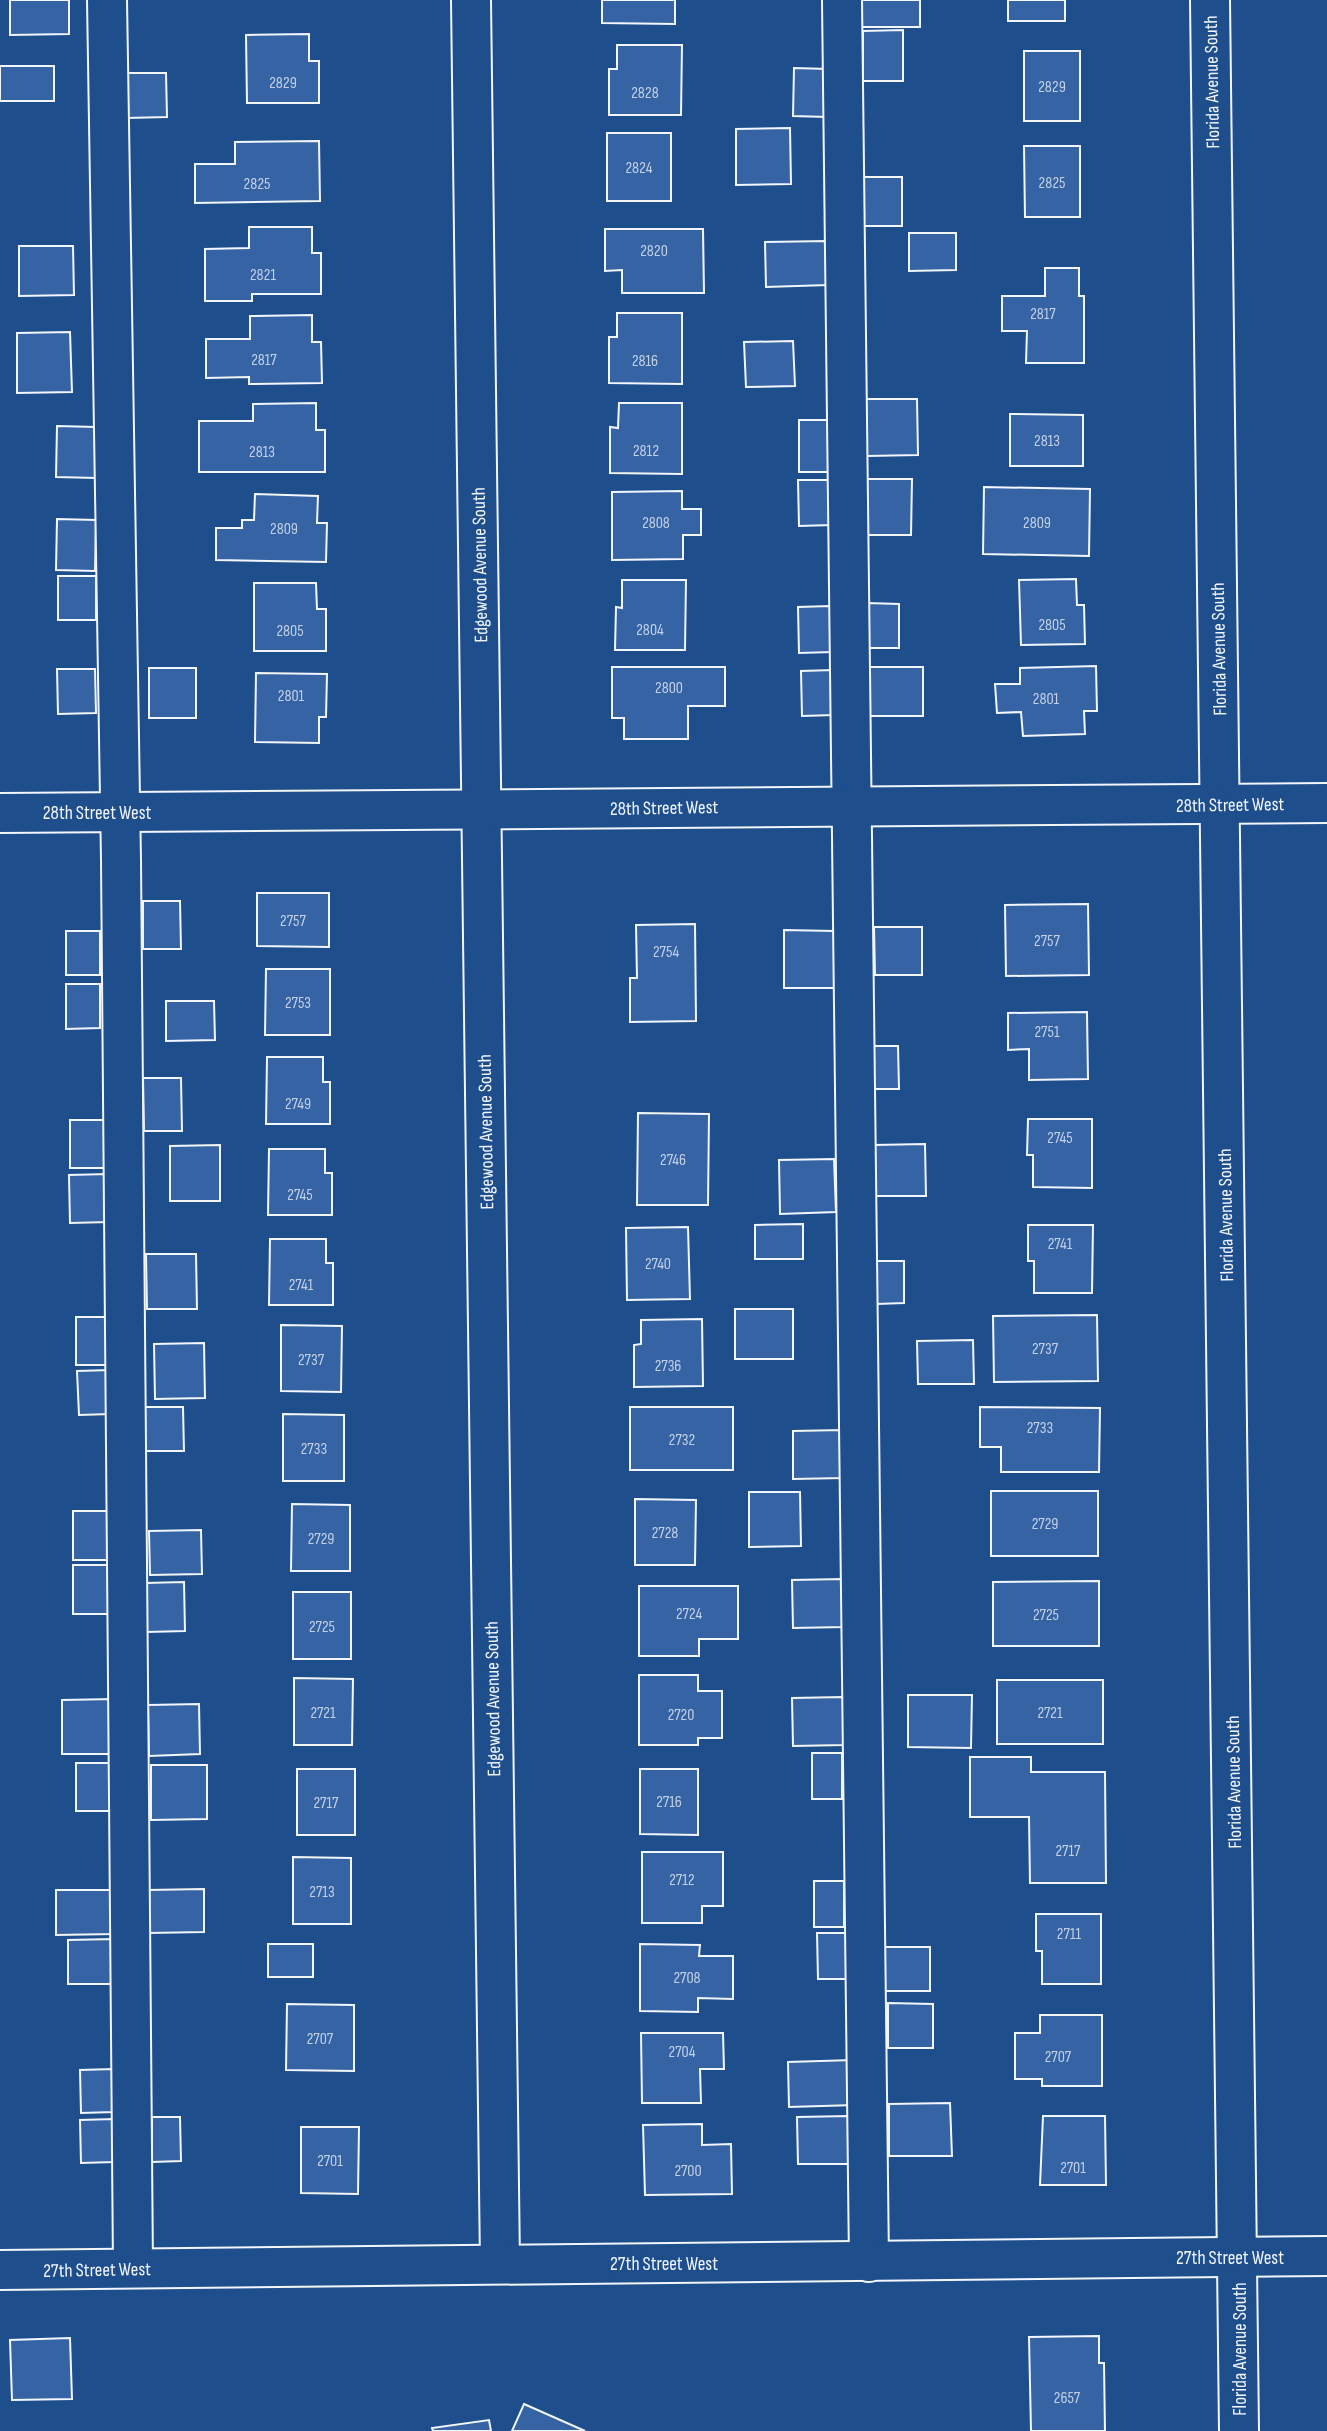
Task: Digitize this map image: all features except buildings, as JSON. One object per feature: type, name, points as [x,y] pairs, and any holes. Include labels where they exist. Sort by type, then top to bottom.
[{"type":"street","points":[[107,0],[119,812],[133,2268]]},
{"type":"street","name":"Edgewood Avenue South","points":[[471,0],[500,2264]]},
{"type":"street","points":[[842,0],[869,2262]]},
{"type":"street","name":"Florida Avenue South","points":[[1210,0],[1239,2431]]},
{"type":"street","name":"28th Street West","points":[[0,813],[852,804],[1327,803]]},
{"type":"street","name":"27th Street West","points":[[0,2270],[1327,2256]]}]
